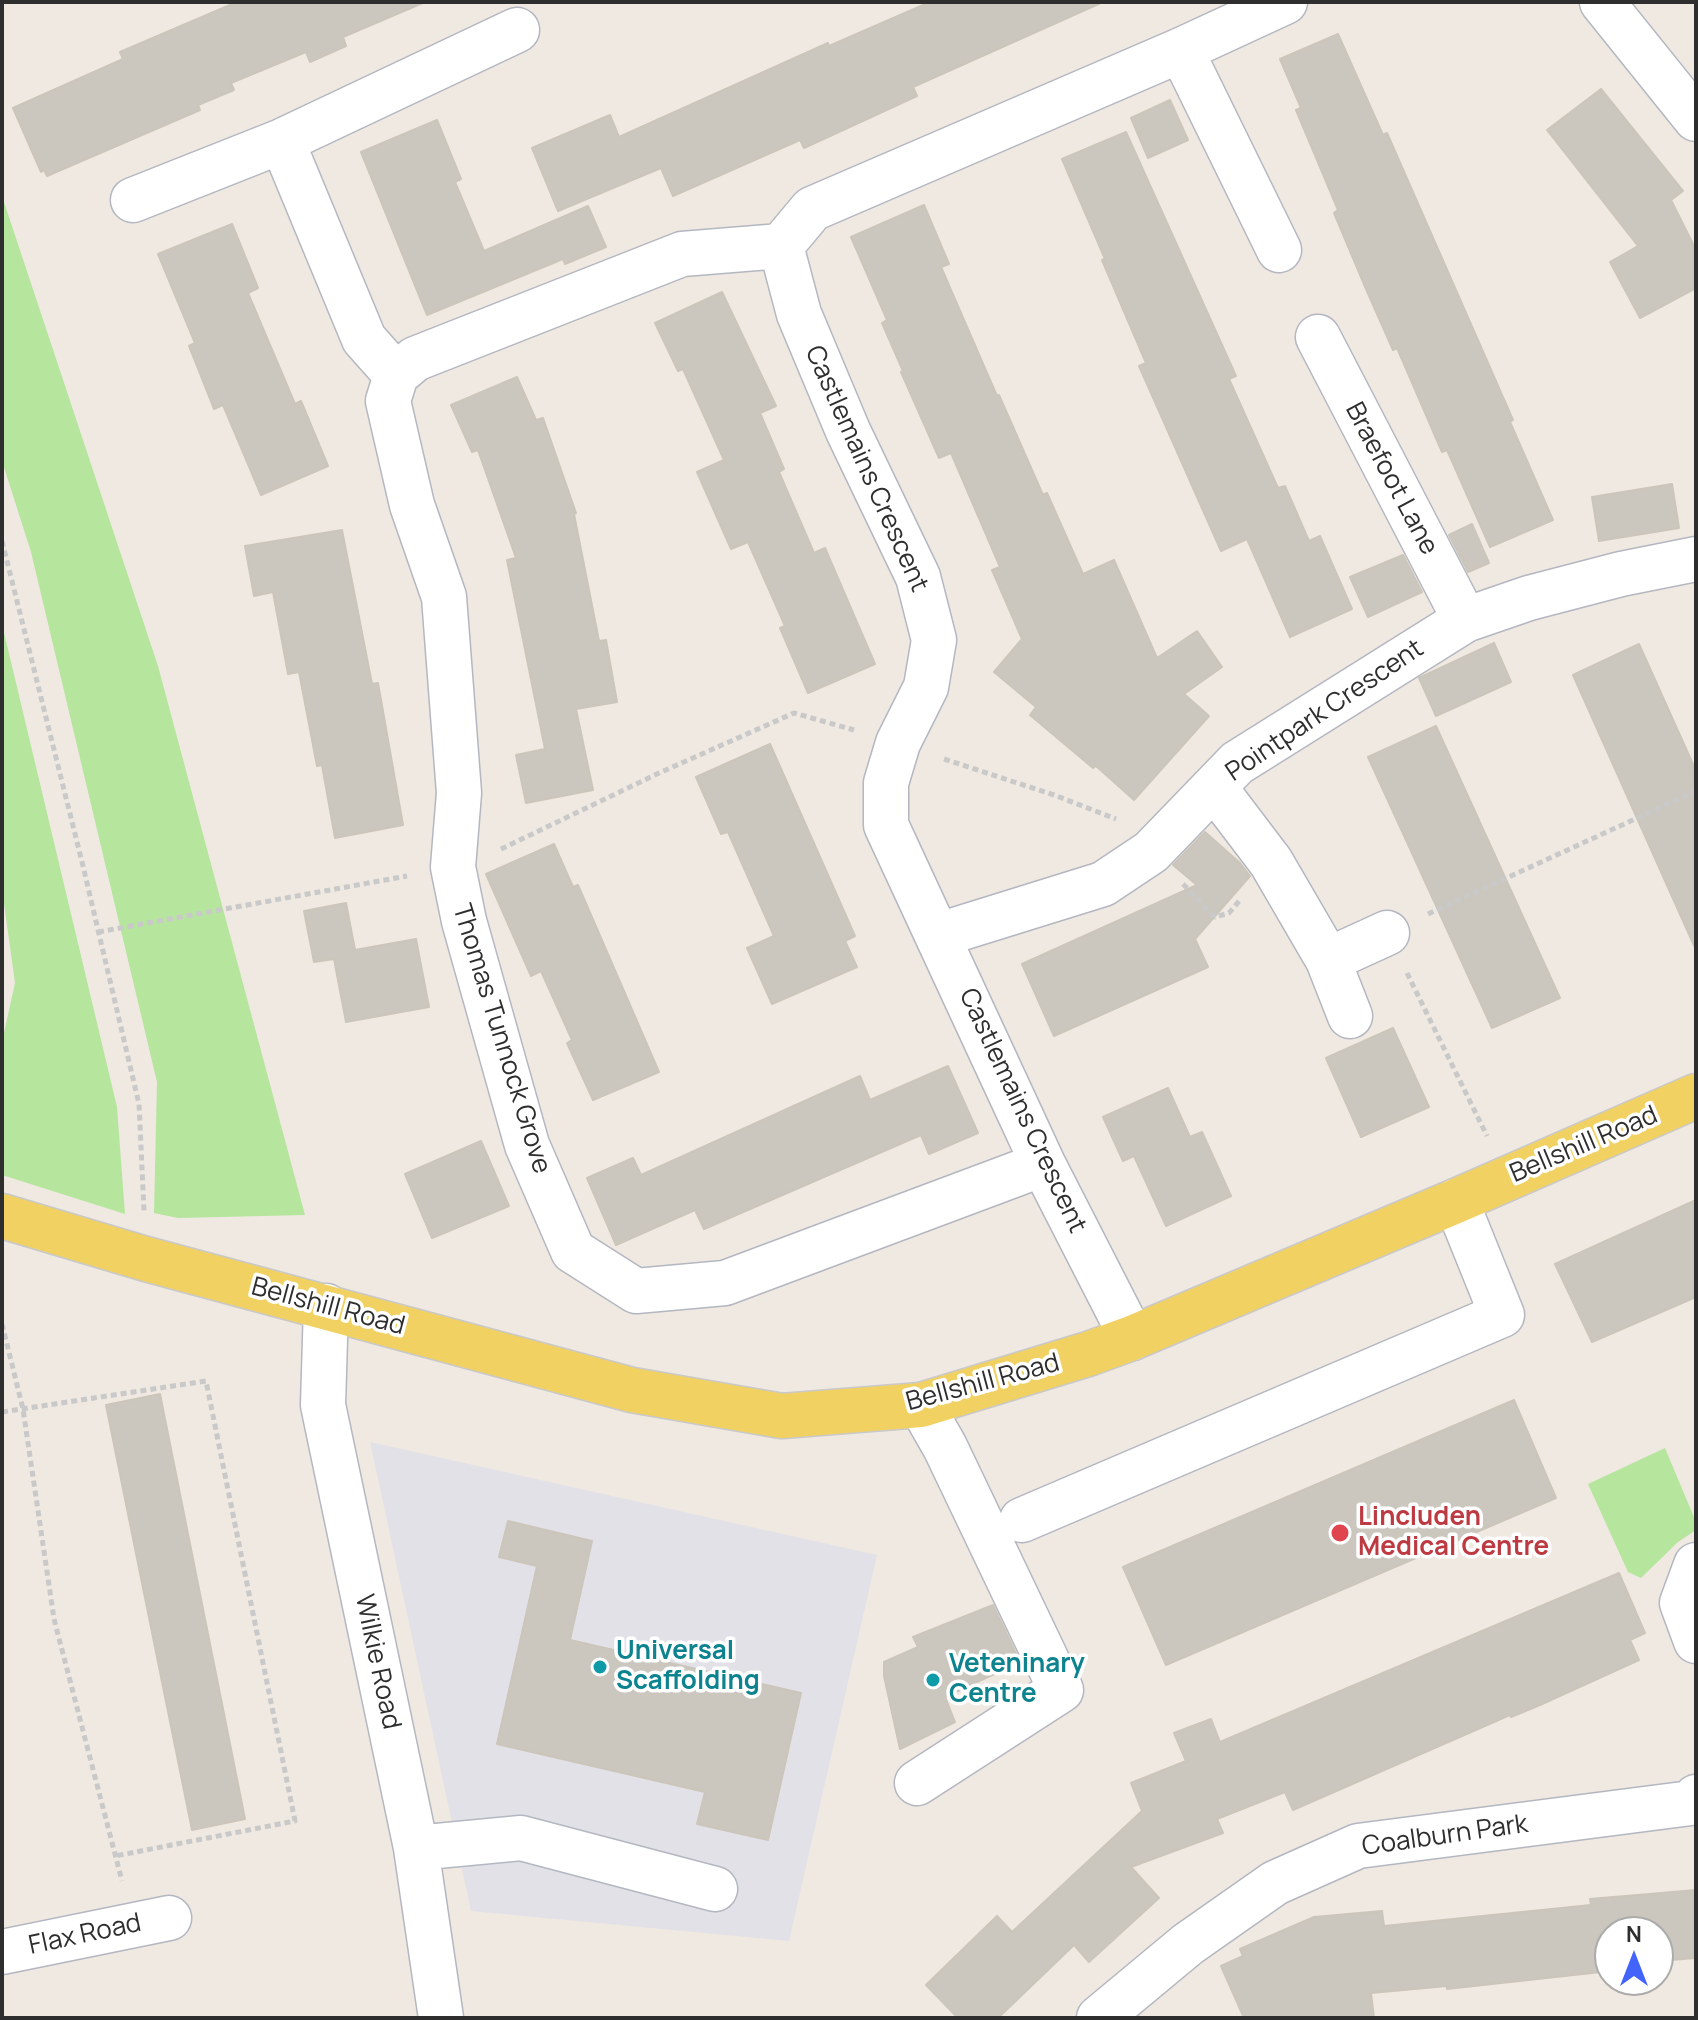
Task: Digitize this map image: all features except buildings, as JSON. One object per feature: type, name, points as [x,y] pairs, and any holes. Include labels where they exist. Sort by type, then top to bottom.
[{"type":"main road","name":"Bellshill Road","points":[[2,1216],[146,1259],[632,1390],[782,1416],[921,1405],[1132,1338],[1696,1096]]},
{"type":"street","points":[[282,141],[364,339],[396,375],[415,359],[682,254],[781,246],[812,209],[1285,2]]},
{"type":"street","points":[[1602,2],[1696,119]]},
{"type":"street","points":[[133,200],[282,141],[517,30]]},
{"type":"street","points":[[1181,50],[1279,250]]},
{"type":"street","name":"Castlemains Crescent","points":[[781,246],[799,314],[848,431],[918,577],[934,640],[926,687],[898,743],[886,783],[886,825],[1043,1164],[1132,1338]]},
{"type":"street","name":"Braefoot Lane","points":[[1318,337],[1465,620]]},
{"type":"street","name":"Thomas Tunnock Grove","points":[[396,375],[388,401],[412,505],[444,597],[459,793],[453,867],[464,921],[527,1145],[573,1251],[636,1291],[725,1283],[1043,1164]]},
{"type":"street","name":"Pointpark Crescent","points":[[939,935],[1103,884],[1151,852],[1237,763],[1465,620],[1529,598],[1621,574],[1696,559]]},
{"type":"street","points":[[1214,787],[1271,862],[1328,960],[1350,1016]]},
{"type":"street","points":[[1328,960],[1387,933]]},
{"type":"street","points":[[1022,1520],[1502,1315],[1456,1201]]},
{"type":"street","name":"Wilkie Road","points":[[326,1306],[323,1405],[416,1848],[441,2018]]},
{"type":"street","points":[[917,1783],[1061,1690],[945,1447],[921,1405]]},
{"type":"street","points":[[1696,1565],[1682,1603],[1696,1641]]},
{"type":"street","name":"Coalburn Park","points":[[1099,2018],[1188,1944],[1275,1883],[1358,1846],[1691,1803],[1696,1797]]},
{"type":"street","points":[[416,1848],[521,1838],[715,1889]]},
{"type":"street","name":"Flax Road","points":[[2,1952],[152,1921]]},
{"type":"path","points":[[2,541],[139,1104],[146,1259]]},
{"type":"path","points":[[98,932],[453,867],[522,841],[659,773],[794,713],[898,743]]},
{"type":"path","points":[[1507,1177],[1387,933],[1696,791]]},
{"type":"path","points":[[2,1324],[23,1409],[54,1619],[115,1856],[152,1921]]},
{"type":"path","points":[[2,1412],[206,1381],[295,1821],[115,1856]]},
{"type":"shaded area","points":[[370,1442],[877,1555],[789,1941],[471,1911]]},
{"type":"green space","points":[[2,196],[158,666],[305,1215],[178,1218],[154,1213],[157,1082],[31,552],[2,461]]},
{"type":"green space","points":[[2,624],[117,1107],[125,1214],[2,1175],[2,1042],[15,983],[2,889]]},
{"type":"green space","points":[[1665,1448],[1696,1522],[1696,1530],[1678,1542],[1641,1578],[1628,1572],[1588,1484]]},
{"type":"place","name":"Lincluden Medical Centre","points":[[1340,1533]]},
{"type":"place","name":"Universal Scaffolding","points":[[600,1667]]},
{"type":"place","name":"Veteninary Centre","points":[[933,1680]]}]
